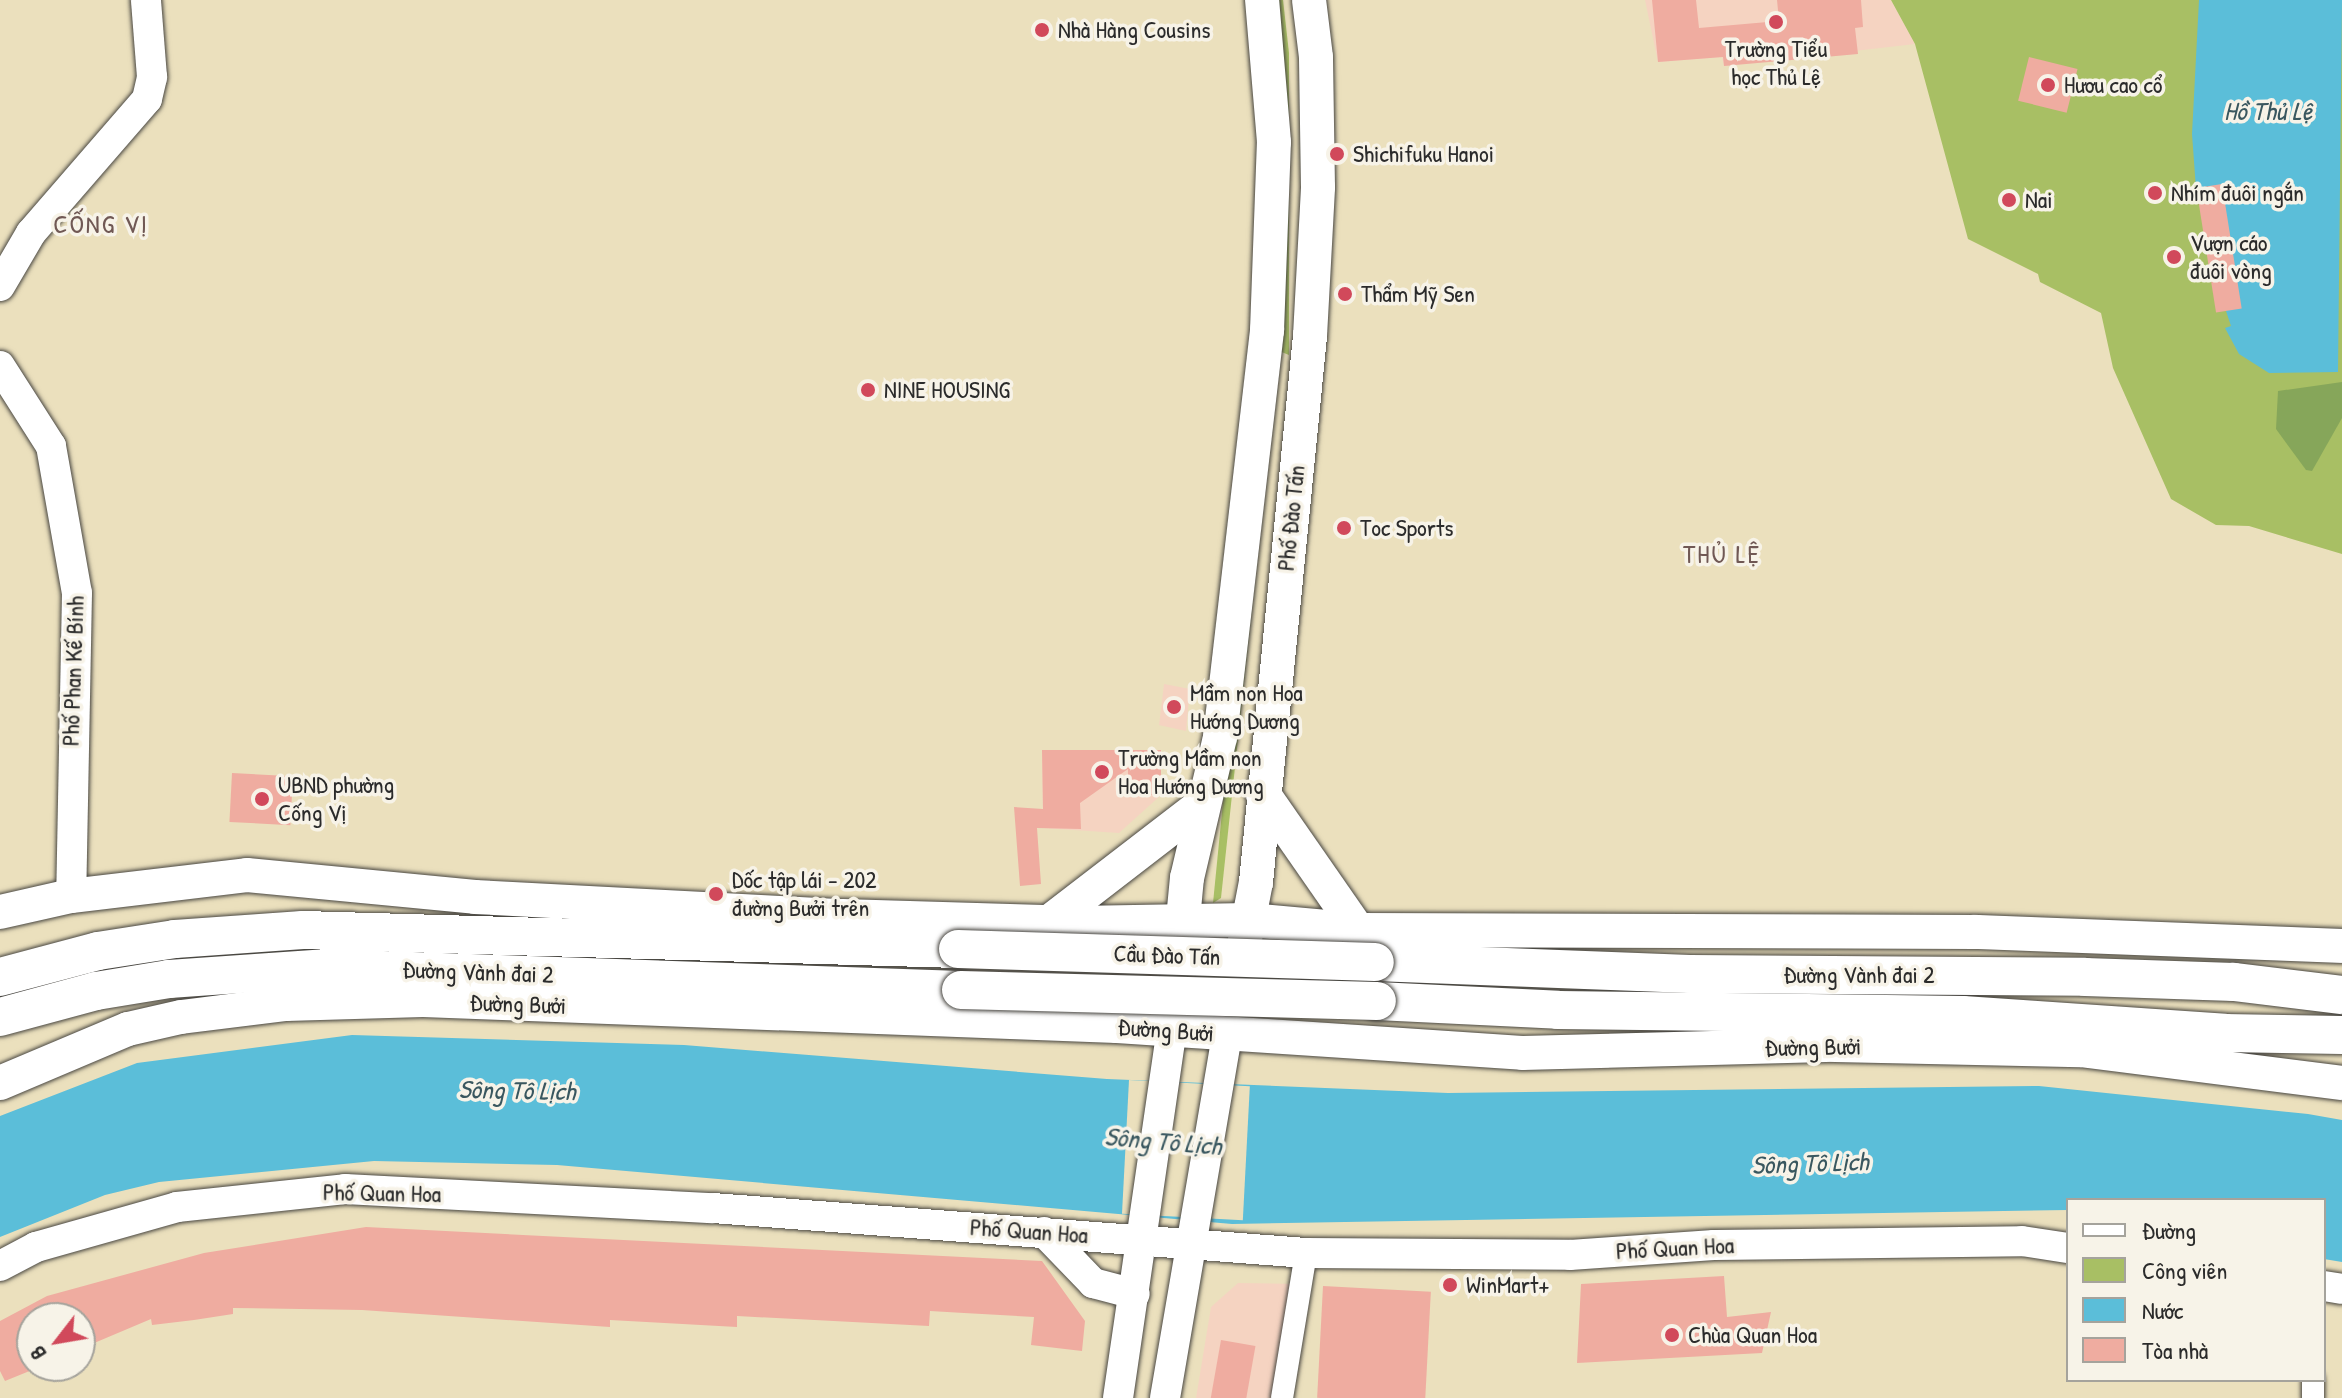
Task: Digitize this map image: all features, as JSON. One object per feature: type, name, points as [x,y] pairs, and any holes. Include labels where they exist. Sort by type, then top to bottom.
[{"type":"highway","name":"Đường Vành đai 2","points":[[0,977],[98,951],[274,930],[958,949]]},
{"type":"highway","name":"Cầu Đào Tấn","points":[[958,949],[1366,946]]},
{"type":"highway","name":"Đường Vành đai 2","points":[[1366,946],[1690,974],[2234,982],[2342,995]]},
{"type":"highway","name":"Đường Vành đai 2","points":[[0,1017],[126,986],[310,968],[961,990]]},
{"type":"highway","points":[[2234,982],[2342,972]]},
{"type":"highway","name":"Cầu Đào Tấn","points":[[961,990],[1377,1001]]},
{"type":"highway","name":"Đường Vành đai 2","points":[[1377,1001],[1558,1010],[1963,1015],[2224,1033],[2342,1035]]},
{"type":"highway","points":[[2224,1033],[2342,1058]]},
{"type":"main road","points":[[0,286],[31,233],[147,99],[152,63],[146,0]]},
{"type":"main road","name":"Phố Đào Tấn","points":[[1172,1030],[1183,919],[1201,805],[1220,737],[1264,356],[1274,156],[1262,0]]},
{"type":"main road","name":"Phố Đào Tấn","points":[[1227,1034],[1249,920],[1306,365],[1318,187],[1316,57],[1309,0]]},
{"type":"main road","points":[[1264,356],[1306,365]]},
{"type":"main road","name":"Phố Phan Kế Bính","points":[[0,366],[51,446],[77,593],[71,896]]},
{"type":"main road","points":[[1262,792],[1366,946]]},
{"type":"main road","points":[[1065,921],[1201,805]]},
{"type":"main road","points":[[0,912],[71,896],[188,880],[287,876],[475,897],[842,916],[1065,921],[1249,920],[1366,946],[1976,932],[2342,946]]},
{"type":"main road","points":[[1065,921],[1102,950],[1104,981],[1077,1025]]},
{"type":"main road","name":"Đường Bưởi","points":[[0,1083],[128,1029],[286,1004],[423,1000],[1077,1025],[1522,1053],[1835,1045],[2051,1048],[2342,1083]]},
{"type":"main road","points":[[1118,1398],[1172,1030]]},
{"type":"main road","points":[[1165,1398],[1190,1233],[1227,1034]]},
{"type":"main road","name":"Phố Quan Hoa","points":[[0,1266],[36,1247],[177,1207],[345,1189],[1044,1232],[1144,1228],[1306,1253],[1570,1255],[1714,1245],[2022,1241],[2066,1248]]},
{"type":"main road","points":[[1044,1232],[1093,1283],[1135,1294]]},
{"type":"street","points":[[1282,1398],[1306,1253]]},
{"type":"shaded area","name":"Trường Tiểu học Thủ Lệ","points":[[1645,0],[1891,0],[1915,44],[1724,66],[1722,57],[1658,62]]},
{"type":"shaded area","name":"Mầm non Hoa Hướng Dương","points":[[1164,684],[1190,689],[1186,731],[1159,725]]},
{"type":"shaded area","name":"Trường Mầm non Hoa Hướng Dương","points":[[1042,750],[1161,750],[1161,795],[1119,833],[1043,828]]},
{"type":"shaded area","points":[[1238,1283],[1296,1284],[1277,1398],[1196,1398],[1211,1307]]},
{"type":"green space","points":[[1272,0],[1283,0],[1289,53],[1289,355],[1274,349]]},
{"type":"green space","points":[[1891,0],[2342,0],[2342,554],[2249,526],[2216,525],[2171,499],[2113,368],[2101,313],[2040,282],[2038,274],[1968,239],[1915,44]]},
{"type":"green space","points":[[2342,382],[2342,418],[2312,471],[2306,470],[2276,429],[2278,391]]},
{"type":"green space","points":[[1261,418],[1272,421],[1221,898],[1213,903]]},
{"type":"water","name":"Hồ Thủ Lệ","points":[[2199,0],[2342,0],[2338,372],[2269,373],[2239,354],[2225,328],[2231,326],[2226,311],[2221,185],[2196,189],[2192,134]]},
{"type":"water","name":"Sông Tô Lịch","points":[[352,1035],[684,1045],[1107,1079],[1448,1093],[2039,1086],[2342,1120],[2342,1262],[2326,1259],[2326,1198],[2066,1198],[2066,1210],[1232,1224],[557,1165],[374,1161],[159,1182],[105,1195],[0,1237],[0,1116],[137,1063]]},
{"type":"pier","points":[[1129,1080],[1250,1086],[1243,1220],[1122,1214]]},
{"type":"building","name":"Trường Tiểu học Thủ Lệ","points":[[1652,0],[1696,0],[1699,28],[1779,21],[1777,0],[1861,0],[1863,27],[1855,28],[1858,54],[1724,66],[1723,57],[1658,62]]},
{"type":"building","points":[[2029,57],[2078,69],[2067,113],[2018,101]]},
{"type":"building","points":[[2222,184],[2242,308],[2216,313],[2196,188]]},
{"type":"building","name":"Trường Mầm non Hoa Hướng Dương","points":[[1042,750],[1161,750],[1161,795],[1128,795],[1128,769],[1080,803],[1081,829],[1037,828],[1041,884],[1020,886],[1014,807],[1043,809]]},
{"type":"building","name":"UBND phường Cống Vị","points":[[232,773],[293,776],[290,825],[229,822]]},
{"type":"building","points":[[366,1227],[1042,1261],[1085,1321],[1082,1351],[1031,1345],[1034,1317],[930,1311],[929,1326],[737,1316],[737,1327],[610,1320],[610,1327],[362,1310],[233,1308],[233,1314],[194,1320],[152,1325],[151,1319],[96,1342],[96,1302],[36,1302],[47,1296],[204,1253]]},
{"type":"building","name":"Chùa Quan Hoa","points":[[1724,1276],[1727,1317],[1771,1312],[1762,1353],[1577,1363],[1581,1284]]},
{"type":"building","points":[[1323,1286],[1431,1292],[1425,1398],[1317,1398]]},
{"type":"building","points":[[16,1312],[16,1377],[5,1381],[0,1371],[0,1321]]},
{"type":"building","points":[[1221,1340],[1255,1346],[1246,1398],[1211,1398]]},
{"type":"place","name":"Trường Tiểu học Thủ Lệ","points":[[1776,22]]},
{"type":"place","name":"Nhà Hàng Cousins","points":[[1042,30]]},
{"type":"place","name":"Hươu cao cổ","points":[[2048,85]]},
{"type":"place","name":"Shichifuku Hanoi","points":[[1337,154]]},
{"type":"place","name":"Nhím đuôi ngắn","points":[[2155,193]]},
{"type":"place","name":"Nai","points":[[2009,200]]},
{"type":"place","name":"Vượn cáo đuôi vòng","points":[[2174,257]]},
{"type":"place","name":"Thẩm Mỹ Sen","points":[[1345,294]]},
{"type":"place","name":"NINE HOUSING","points":[[868,390]]},
{"type":"place","name":"Toc Sports","points":[[1344,528]]},
{"type":"place","name":"Mầm non Hoa Hướng Dương","points":[[1174,707]]},
{"type":"place","name":"Trường Mầm non Hoa Hướng Dương","points":[[1102,772]]},
{"type":"place","name":"UBND phường Cống Vị","points":[[262,799]]},
{"type":"place","name":"Dốc tập lái - 202 đường Bưởi trên","points":[[716,894]]},
{"type":"place","name":"WinMart+","points":[[1450,1285]]},
{"type":"place","name":"Chùa Quan Hoa","points":[[1672,1335]]},
{"type":"district","name":"CỐNG VỊ","points":[[101,224]]},
{"type":"district","name":"THỦ LỆ","points":[[1722,554]]}]
